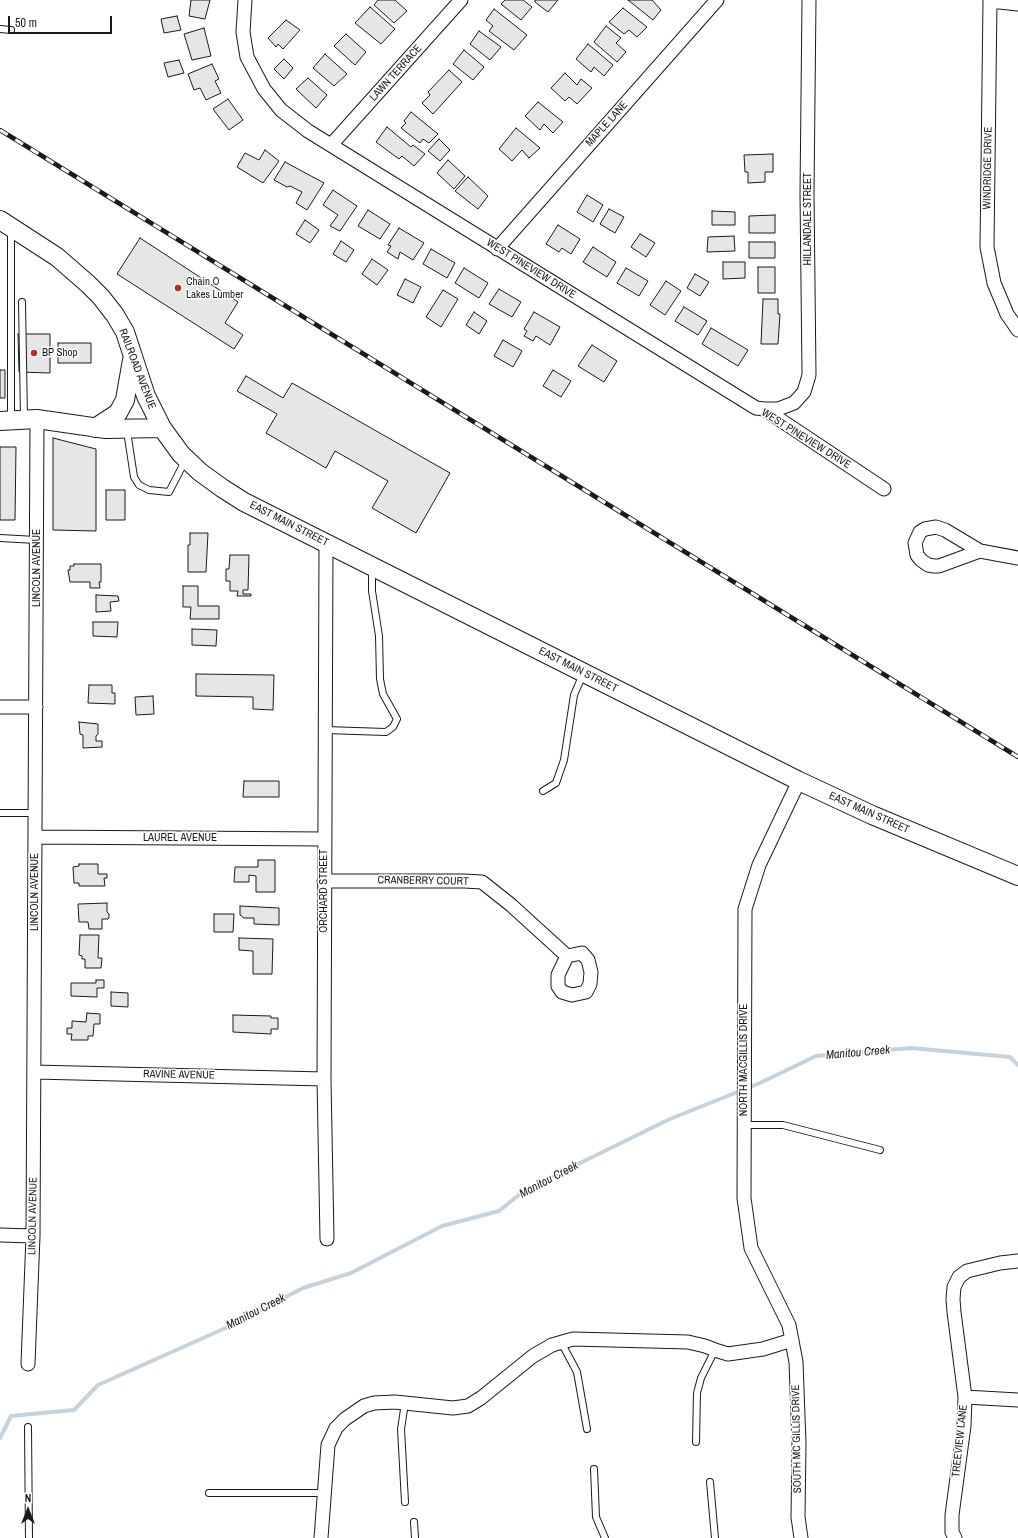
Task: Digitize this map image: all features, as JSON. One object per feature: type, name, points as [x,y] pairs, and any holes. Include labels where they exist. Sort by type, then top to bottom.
[{"type":"main road","name":"RAILROAD AVENUE","points":[[6,224],[57,257],[88,284],[101,297],[115,315],[125,332],[146,396],[162,428]]},
{"type":"main road","points":[[95,428],[118,412],[125,400],[133,357]]},
{"type":"main road","points":[[18,420],[106,430],[162,428]]},
{"type":"main road","name":"EAST MAIN STREET","points":[[162,428],[181,454],[200,472],[238,498],[799,781],[872,815],[1018,876]]},
{"type":"street","name":"WEST PINEVIEW DRIVE","points":[[245,0],[243,32],[247,57],[264,89],[281,110],[308,131],[756,408],[764,410],[884,489]]},
{"type":"street","name":"LAWN TERRACE","points":[[331,145],[461,0]]},
{"type":"street","name":"MAPLE LANE","points":[[497,249],[717,0]]},
{"type":"street","name":"HILLANDALE STREET","points":[[764,410],[778,409],[794,403],[804,392],[809,375],[807,187],[809,0]]},
{"type":"street","points":[[990,1],[1018,4]]},
{"type":"street","name":"WINDRIDGE DRIVE","points":[[990,1],[987,247],[994,282],[1008,314],[1018,330]]},
{"type":"street","name":"LINCOLN AVENUE","points":[[18,420],[37,540],[34,1236],[28,1364]]},
{"type":"street","name":"ORCHARD STREET","points":[[326,543],[324,1079],[327,1239]]},
{"type":"street","points":[[980,551],[1018,558]]},
{"type":"street","points":[[0,708],[36,708]]},
{"type":"street","name":"NORTH MACGILLIS DRIVE","points":[[792,1340],[789,1325],[752,1248],[744,1198],[745,909],[759,865],[799,781]]},
{"type":"street","name":"LAUREL AVENUE","points":[[36,837],[324,839]]},
{"type":"street","name":"CRANBERRY COURT","points":[[324,881],[482,882],[511,904],[567,956]]},
{"type":"street","name":"RAVINE AVENUE","points":[[34,1072],[324,1079]]},
{"type":"street","points":[[0,1235],[34,1236]]},
{"type":"street","name":"TREEVIEW LANE","points":[[955,1538],[952,1532],[952,1515],[964,1426],[965,1397],[955,1320],[953,1299],[954,1288],[959,1277],[967,1271],[979,1267],[1018,1261]]},
{"type":"street","points":[[321,1538],[328,1445],[336,1428],[345,1419],[364,1406],[374,1403],[405,1403],[453,1408],[468,1406],[481,1398],[533,1356],[552,1345],[574,1338],[688,1342],[728,1354],[763,1349],[792,1340]]},
{"type":"street","name":"SOUTH MC GILLIS DRIVE","points":[[792,1340],[796,1362],[799,1443],[798,1517],[801,1538]]},
{"type":"street","points":[[965,1397],[1018,1400]]},
{"type":"lane","points":[[0,29],[11,30]]},
{"type":"lane","points":[[6,224],[18,420]]},
{"type":"lane","points":[[18,420],[22,302]]},
{"type":"lane","points":[[127,429],[134,478],[139,485],[149,490],[169,492],[186,459]]},
{"type":"lane","points":[[0,538],[37,540]]},
{"type":"lane","points":[[325,730],[386,732],[393,727],[397,719],[383,694],[380,679],[379,636],[372,591],[372,566]]},
{"type":"lane","points":[[543,791],[556,783],[564,760],[574,695],[584,673]]},
{"type":"lane","points":[[0,813],[36,813]]},
{"type":"lane","points":[[744,1126],[783,1124],[880,1150]]},
{"type":"lane","points":[[561,1342],[577,1372],[587,1429]]},
{"type":"lane","points":[[696,1442],[697,1393],[701,1378],[715,1350]]},
{"type":"lane","points":[[405,1403],[401,1430],[405,1502]]},
{"type":"lane","points":[[28,1427],[29,1538]]},
{"type":"lane","points":[[594,1469],[596,1518],[605,1538]]},
{"type":"lane","points":[[710,1482],[715,1538]]},
{"type":"lane","points":[[209,1493],[324,1493]]},
{"type":"lane","points":[[414,1522],[415,1538]]},
{"type":"building","points":[[191,0],[210,0],[205,19],[189,16]]},
{"type":"building","points":[[378,0],[395,0],[407,11],[394,23],[374,5]]},
{"type":"building","points":[[505,0],[523,0],[532,7],[521,20],[501,4]]},
{"type":"building","points":[[535,0],[558,0],[548,12],[535,2]]},
{"type":"building","points":[[628,0],[652,0],[661,10],[653,20]]},
{"type":"building","points":[[370,7],[395,29],[381,44],[355,23]]},
{"type":"building","points":[[623,8],[647,27],[637,37],[629,30],[624,34],[609,22]]},
{"type":"building","points":[[494,9],[527,35],[514,50],[489,31],[493,26],[486,20]]},
{"type":"building","points":[[177,16],[181,30],[164,33],[161,19]]},
{"type":"building","points":[[286,20],[300,30],[283,49],[278,44],[276,47],[268,38]]},
{"type":"building","points":[[606,26],[621,38],[616,43],[626,52],[617,62],[594,42]]},
{"type":"building","points":[[204,28],[211,56],[192,60],[184,34]]},
{"type":"building","points":[[479,31],[501,47],[490,60],[470,44]]},
{"type":"building","points":[[346,34],[366,52],[355,65],[334,46]]},
{"type":"building","points":[[588,44],[613,65],[604,76],[594,67],[591,72],[576,59]]},
{"type":"building","points":[[464,50],[484,67],[473,80],[453,64]]},
{"type":"building","points":[[325,54],[347,74],[334,86],[313,68]]},
{"type":"building","points":[[284,59],[293,68],[284,79],[274,69]]},
{"type":"building","points":[[179,60],[184,73],[168,77],[164,63]]},
{"type":"building","points":[[212,64],[219,79],[215,81],[221,93],[206,100],[200,88],[194,90],[188,74]]},
{"type":"building","points":[[449,70],[462,82],[433,114],[422,103],[430,95],[428,92]]},
{"type":"building","points":[[565,73],[577,85],[581,79],[592,88],[577,104],[569,97],[565,101],[551,88]]},
{"type":"building","points":[[308,78],[327,95],[316,108],[296,89]]},
{"type":"building","points":[[228,99],[243,120],[229,130],[213,109]]},
{"type":"building","points":[[538,102],[563,122],[553,133],[544,124],[540,130],[525,116]]},
{"type":"building","points":[[411,112],[438,134],[429,143],[423,139],[420,143],[401,128],[406,123],[404,121]]},
{"type":"building","points":[[387,127],[411,147],[413,145],[425,154],[414,166],[402,156],[399,159],[376,142]]},
{"type":"building","points":[[516,128],[540,148],[529,158],[522,150],[512,161],[499,149]]},
{"type":"building","points":[[439,139],[450,150],[440,161],[428,151]]},
{"type":"building","points":[[265,150],[279,161],[263,183],[237,167],[245,153],[259,160]]},
{"type":"building","points":[[773,154],[773,172],[765,172],[765,182],[748,183],[748,172],[745,172],[744,155]]},
{"type":"building","points":[[448,160],[465,176],[454,189],[437,173]]},
{"type":"building","points":[[285,162],[324,183],[307,210],[296,203],[302,192],[290,186],[287,187],[274,180]]},
{"type":"building","points":[[468,177],[488,196],[478,209],[455,191]]},
{"type":"building","points":[[333,190],[357,206],[340,231],[330,226],[338,215],[323,205]]},
{"type":"building","points":[[587,195],[603,205],[593,222],[577,212]]},
{"type":"building","points":[[609,209],[624,217],[615,233],[600,224]]},
{"type":"building","points":[[368,210],[390,224],[380,239],[358,226]]},
{"type":"building","points":[[712,211],[735,212],[735,225],[712,225]]},
{"type":"building","points":[[775,215],[775,233],[749,233],[749,216]]},
{"type":"building","points":[[305,220],[319,230],[310,243],[296,234]]},
{"type":"building","points":[[558,225],[580,239],[571,254],[562,248],[559,252],[546,244]]},
{"type":"building","points":[[399,228],[424,243],[413,260],[400,252],[398,259],[387,252],[391,246],[388,245]]},
{"type":"building","points":[[640,234],[655,243],[646,257],[631,247]]},
{"type":"building","points":[[734,236],[735,251],[707,252],[708,237]]},
{"type":"building","name":"Chain O Lakes Lumber","points":[[140,238],[238,302],[225,323],[243,335],[234,349],[117,274]]},
{"type":"building","points":[[341,241],[354,250],[346,262],[333,254]]},
{"type":"building","points":[[749,242],[775,242],[775,258],[749,258]]},
{"type":"building","points":[[593,247],[616,262],[607,277],[583,262]]},
{"type":"building","points":[[431,249],[455,263],[447,278],[423,264]]},
{"type":"building","points":[[372,259],[388,270],[377,285],[362,274]]},
{"type":"building","points":[[723,262],[745,262],[745,278],[723,279]]},
{"type":"building","points":[[758,267],[775,267],[775,293],[758,293]]},
{"type":"building","points":[[464,268],[488,283],[479,298],[455,283]]},
{"type":"building","points":[[626,268],[648,281],[639,296],[617,283]]},
{"type":"building","points":[[695,274],[709,282],[700,296],[687,288]]},
{"type":"building","points":[[405,279],[421,287],[413,303],[397,295]]},
{"type":"building","points":[[666,281],[681,291],[665,315],[650,305]]},
{"type":"building","points":[[499,289],[521,302],[512,317],[489,304]]},
{"type":"building","points":[[443,290],[458,299],[441,327],[426,317]]},
{"type":"building","points":[[763,299],[778,299],[778,314],[780,314],[778,344],[761,344]]},
{"type":"building","points":[[684,307],[707,321],[698,335],[675,321]]},
{"type":"building","points":[[474,312],[487,321],[479,334],[466,325]]},
{"type":"building","points":[[534,312],[560,327],[550,345],[536,336],[533,341],[524,336],[527,331],[524,329]]},
{"type":"building","points":[[711,328],[748,350],[738,366],[702,344]]},
{"type":"building","name":"BP Shop","points":[[18,334],[50,334],[50,373],[19,372]]},
{"type":"building","points":[[503,340],[522,351],[513,367],[494,356]]},
{"type":"building","points":[[58,343],[91,343],[91,363],[58,363]]},
{"type":"building","points":[[592,345],[617,361],[604,382],[578,366]]},
{"type":"building","points":[[0,370],[5,370],[5,398],[0,398]]},
{"type":"building","points":[[553,370],[571,381],[561,397],[543,386]]},
{"type":"building","points":[[246,376],[283,398],[292,383],[450,473],[416,533],[372,508],[388,481],[335,451],[326,468],[266,433],[277,414],[237,391]]},
{"type":"building","points":[[53,438],[96,449],[96,531],[53,530]]},
{"type":"building","points":[[0,447],[16,447],[15,520],[0,520]]},
{"type":"building","points":[[106,490],[125,490],[125,520],[106,520]]},
{"type":"building","points":[[190,533],[208,533],[206,572],[188,572],[188,545],[190,545]]},
{"type":"building","points":[[230,555],[249,555],[248,590],[243,590],[243,594],[251,594],[251,596],[237,596],[238,591],[230,591],[230,581],[226,581],[226,569],[229,569]]},
{"type":"building","points":[[74,564],[101,564],[101,582],[99,582],[100,588],[90,588],[90,582],[70,582],[68,570],[70,570],[70,566],[74,566]]},
{"type":"building","points":[[183,586],[198,586],[198,606],[219,606],[219,619],[190,619],[191,607],[183,607]]},
{"type":"building","points":[[96,595],[118,596],[119,601],[110,602],[111,611],[96,612]]},
{"type":"building","points":[[93,622],[118,622],[117,637],[93,636]]},
{"type":"building","points":[[192,629],[217,630],[216,646],[192,645]]},
{"type":"building","points":[[196,674],[274,675],[273,710],[253,709],[253,697],[196,696]]},
{"type":"building","points":[[89,685],[112,685],[112,693],[115,693],[115,704],[88,703]]},
{"type":"building","points":[[153,696],[154,714],[136,715],[135,697]]},
{"type":"building","points":[[79,722],[98,724],[96,741],[102,741],[102,747],[83,748],[83,735],[80,734]]},
{"type":"building","points":[[244,781],[279,781],[279,797],[243,797]]},
{"type":"building","points":[[258,860],[275,860],[275,892],[256,892],[256,876],[249,875],[249,882],[234,882],[235,867],[258,867]]},
{"type":"building","points":[[79,864],[98,864],[98,874],[107,874],[107,878],[104,878],[105,886],[79,886],[79,883],[74,883],[73,867],[79,866]]},
{"type":"building","points":[[107,903],[107,912],[109,917],[108,919],[102,919],[102,929],[89,929],[88,922],[79,922],[78,904]]},
{"type":"building","points":[[240,906],[279,908],[279,925],[254,924],[254,918],[244,918],[240,915]]},
{"type":"building","points":[[214,914],[234,914],[233,932],[214,932]]},
{"type":"building","points":[[80,935],[99,935],[98,958],[102,958],[101,968],[85,968],[85,959],[82,959],[82,956],[79,955]]},
{"type":"building","points":[[239,938],[273,939],[272,974],[253,974],[253,951],[239,950]]},
{"type":"building","points":[[96,980],[104,980],[104,988],[97,988],[97,997],[71,996],[71,983],[96,983]]},
{"type":"building","points":[[111,992],[128,993],[128,1007],[111,1006]]},
{"type":"building","points":[[87,1013],[100,1014],[100,1024],[94,1024],[93,1036],[88,1036],[88,1040],[71,1040],[72,1034],[67,1034],[67,1028],[72,1028],[72,1021],[86,1022]]},
{"type":"building","points":[[233,1015],[271,1016],[271,1018],[278,1018],[278,1029],[271,1029],[271,1034],[233,1032]]},
{"type":"waterway","name":"Manitou Creek","points":[[0,1438],[11,1416],[74,1410],[98,1385],[230,1326],[303,1288],[351,1273],[442,1226],[499,1211],[525,1190],[670,1119],[760,1083],[816,1056],[911,1048],[1010,1057],[1018,1065]]},
{"type":"railway","points":[[0,130],[1018,757]]},
{"type":"place","name":"Chain O Lakes Lumber","points":[[178,288]]},
{"type":"place","name":"BP Shop","points":[[34,353]]}]
